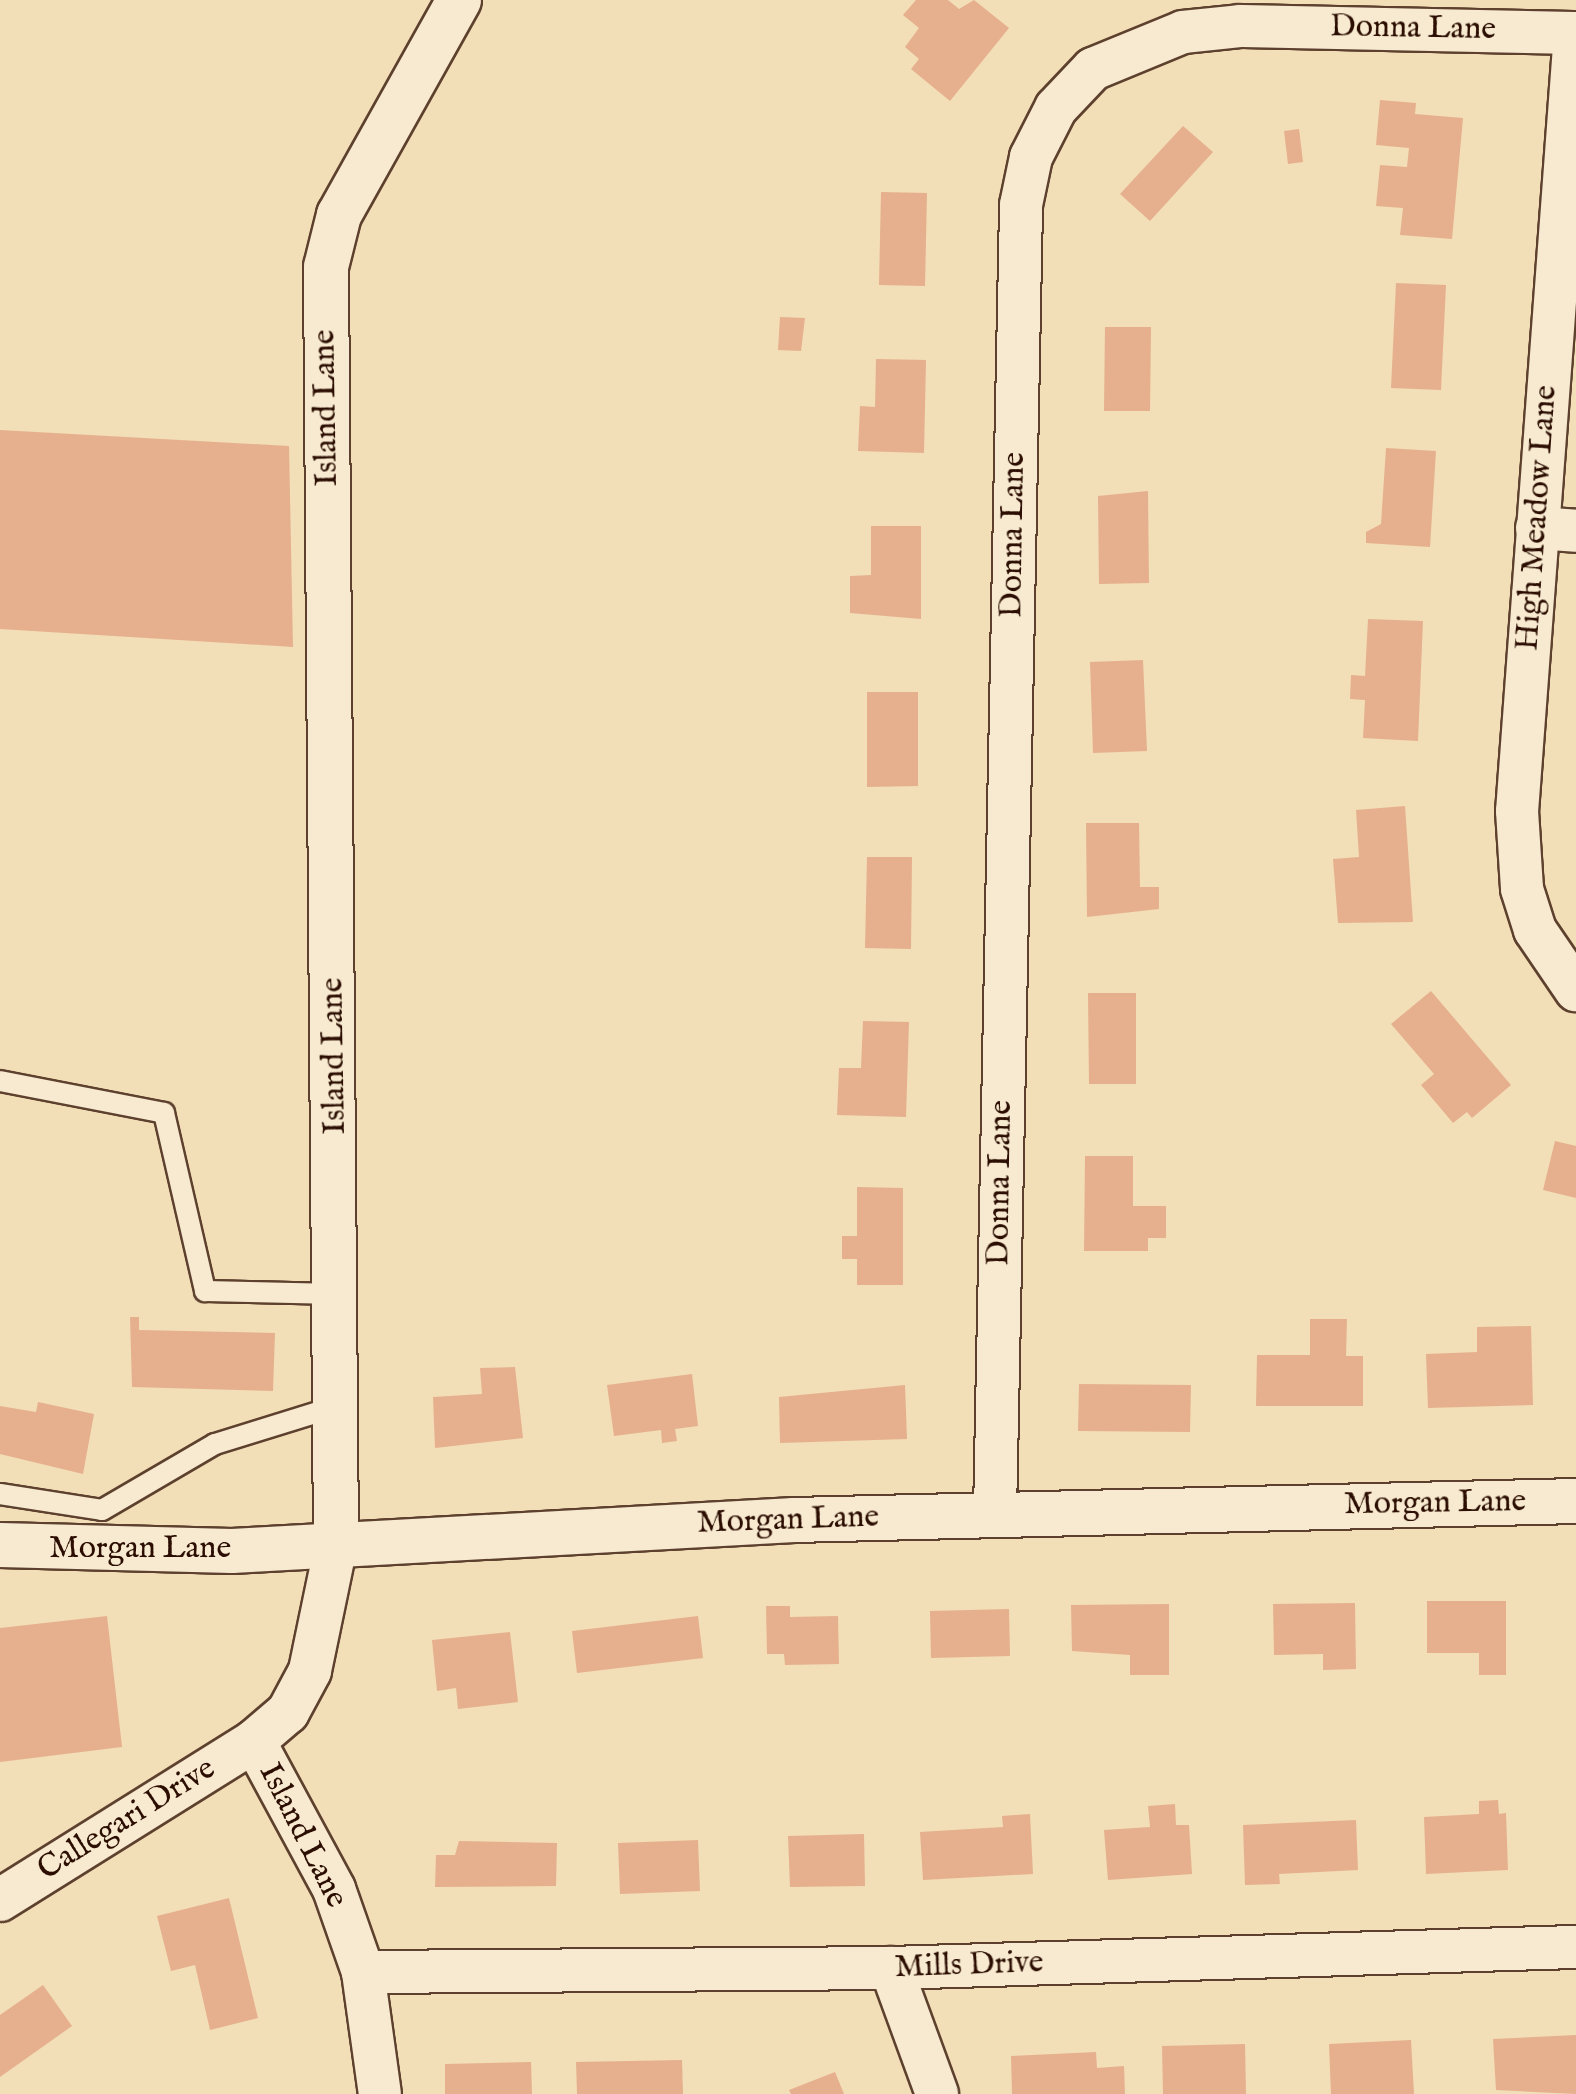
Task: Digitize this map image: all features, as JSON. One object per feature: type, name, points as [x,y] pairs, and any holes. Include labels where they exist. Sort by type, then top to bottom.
[{"type":"street","name":"Island Lane","points":[[380,2094],[363,1972],[334,1889],[254,1741],[288,1712],[310,1671],[336,1545],[338,1406],[326,267],[339,215],[459,0]]},
{"type":"street","name":"Donna Lane","points":[[995,1514],[1021,205],[1031,157],[1056,108],[1093,69],[1183,32],[1240,26],[1576,33]]},
{"type":"street","name":"High Meadow Lane","points":[[1576,33],[1557,530],[1517,811],[1522,889],[1535,930],[1576,990]]},
{"type":"street","name":"Morgan Lane","points":[[0,1545],[101,1551],[336,1545],[995,1514],[1576,1501]]},
{"type":"street","name":"Callegari Drive","points":[[0,1900],[254,1741]]},
{"type":"street","name":"Mills Drive","points":[[363,1972],[891,1968],[1576,1947]]},
{"type":"street","points":[[891,1968],[937,2094]]},
{"type":"lane","points":[[0,1081],[164,1113],[205,1291],[337,1294]]},
{"type":"lane","points":[[0,1494],[102,1510],[215,1444],[338,1406]]},
{"type":"building","points":[[916,0],[948,0],[959,9],[974,0],[1009,28],[950,101],[911,69],[919,59],[905,47],[919,28],[903,15]]},
{"type":"building","points":[[1380,100],[1416,103],[1415,114],[1463,118],[1452,239],[1400,235],[1403,208],[1376,206],[1380,165],[1407,167],[1409,148],[1376,145]]},
{"type":"building","points":[[1183,126],[1213,152],[1150,221],[1120,194]]},
{"type":"building","points":[[1299,129],[1303,162],[1288,164],[1284,131]]},
{"type":"building","points":[[881,192],[927,193],[925,286],[879,285]]},
{"type":"building","points":[[1396,283],[1446,285],[1441,390],[1391,388]]},
{"type":"building","points":[[780,317],[805,318],[801,351],[778,350]]},
{"type":"building","points":[[1105,327],[1151,327],[1150,411],[1104,411]]},
{"type":"building","points":[[876,359],[926,360],[924,453],[858,451],[860,406],[875,407]]},
{"type":"building","points":[[0,430],[289,446],[293,647],[0,629]]},
{"type":"building","points":[[1386,448],[1436,451],[1430,547],[1366,543],[1366,532],[1381,524]]},
{"type":"building","points":[[1148,491],[1149,583],[1099,584],[1098,496]]},
{"type":"building","points":[[871,526],[921,526],[921,619],[850,613],[850,576],[871,575]]},
{"type":"building","points":[[1368,619],[1423,621],[1418,741],[1363,738],[1365,700],[1350,699],[1351,675],[1365,676]]},
{"type":"building","points":[[1143,660],[1147,751],[1093,753],[1090,662]]},
{"type":"building","points":[[867,692],[918,692],[918,786],[867,787]]},
{"type":"building","points":[[1405,806],[1413,922],[1338,923],[1333,859],[1359,857],[1356,810]]},
{"type":"building","points":[[1086,823],[1139,823],[1140,887],[1159,887],[1159,909],[1087,917]]},
{"type":"building","points":[[867,857],[912,857],[911,949],[865,948]]},
{"type":"building","points":[[1431,991],[1511,1085],[1472,1118],[1467,1112],[1453,1123],[1421,1085],[1434,1074],[1391,1024]]},
{"type":"building","points":[[1088,993],[1136,993],[1136,1084],[1089,1084]]},
{"type":"building","points":[[863,1021],[909,1022],[906,1117],[837,1115],[839,1068],[861,1068]]},
{"type":"building","points":[[1555,1141],[1576,1146],[1576,1198],[1543,1190]]},
{"type":"building","points":[[1085,1156],[1133,1156],[1133,1206],[1166,1206],[1166,1238],[1148,1238],[1148,1251],[1084,1251]]},
{"type":"building","points":[[857,1187],[903,1188],[903,1285],[857,1285],[857,1259],[842,1259],[842,1236],[857,1236]]},
{"type":"building","points":[[130,1317],[139,1317],[139,1330],[275,1333],[273,1391],[132,1387]]},
{"type":"building","points":[[1310,1319],[1347,1319],[1346,1356],[1363,1356],[1363,1406],[1256,1406],[1257,1355],[1310,1355]]},
{"type":"building","points":[[1531,1326],[1533,1405],[1428,1408],[1426,1354],[1477,1352],[1477,1327]]},
{"type":"building","points":[[515,1367],[523,1438],[435,1448],[433,1397],[482,1394],[480,1368]]},
{"type":"building","points":[[692,1374],[698,1426],[675,1429],[677,1441],[662,1443],[661,1430],[614,1436],[607,1385]]},
{"type":"building","points":[[1079,1384],[1191,1385],[1190,1432],[1078,1431]]},
{"type":"building","points":[[905,1385],[907,1439],[780,1443],[779,1397]]},
{"type":"building","points":[[38,1402],[94,1414],[83,1474],[0,1454],[0,1406],[36,1412]]},
{"type":"building","points":[[1427,1601],[1506,1601],[1506,1675],[1479,1675],[1479,1653],[1427,1653]]},
{"type":"building","points":[[1355,1603],[1356,1669],[1323,1670],[1323,1654],[1274,1655],[1273,1604]]},
{"type":"building","points":[[1169,1604],[1169,1675],[1130,1675],[1130,1655],[1072,1651],[1071,1605]]},
{"type":"building","points":[[766,1606],[790,1606],[790,1617],[838,1616],[839,1664],[785,1665],[784,1654],[767,1654]]},
{"type":"building","points":[[1009,1609],[1010,1656],[931,1658],[930,1611]]},
{"type":"building","points":[[107,1616],[122,1747],[0,1762],[0,1628]]},
{"type":"building","points":[[698,1616],[703,1658],[577,1673],[572,1631]]},
{"type":"building","points":[[510,1632],[518,1702],[458,1709],[456,1688],[437,1691],[432,1640]]},
{"type":"building","points":[[1498,1800],[1499,1814],[1506,1813],[1508,1870],[1426,1874],[1424,1817],[1479,1814],[1479,1801]]},
{"type":"building","points":[[1175,1804],[1176,1825],[1189,1825],[1192,1874],[1108,1880],[1104,1830],[1150,1827],[1148,1806]]},
{"type":"building","points":[[1030,1814],[1033,1874],[923,1880],[920,1832],[1003,1827],[1002,1816]]},
{"type":"building","points":[[1356,1820],[1358,1870],[1279,1874],[1280,1884],[1245,1885],[1243,1825]]},
{"type":"building","points":[[864,1834],[865,1886],[790,1887],[788,1836]]},
{"type":"building","points":[[698,1840],[700,1891],[620,1894],[618,1843]]},
{"type":"building","points":[[459,1841],[557,1843],[556,1886],[435,1887],[436,1855],[455,1855]]},
{"type":"building","points":[[229,1898],[258,2018],[210,2030],[195,1965],[171,1971],[157,1916]]},
{"type":"building","points":[[43,1985],[72,2026],[0,2077],[0,2015]]},
{"type":"building","points":[[1576,2035],[1576,2094],[1496,2090],[1493,2039]]},
{"type":"building","points":[[1411,2040],[1414,2094],[1331,2094],[1329,2044]]},
{"type":"building","points":[[1245,2044],[1246,2094],[1163,2094],[1162,2046]]},
{"type":"building","points":[[1096,2052],[1097,2068],[1124,2066],[1125,2094],[1012,2094],[1011,2056]]},
{"type":"building","points":[[682,2060],[683,2094],[577,2094],[576,2062]]},
{"type":"building","points":[[531,2062],[532,2094],[445,2094],[445,2064]]},
{"type":"building","points":[[835,2072],[844,2094],[791,2094],[789,2090]]}]
